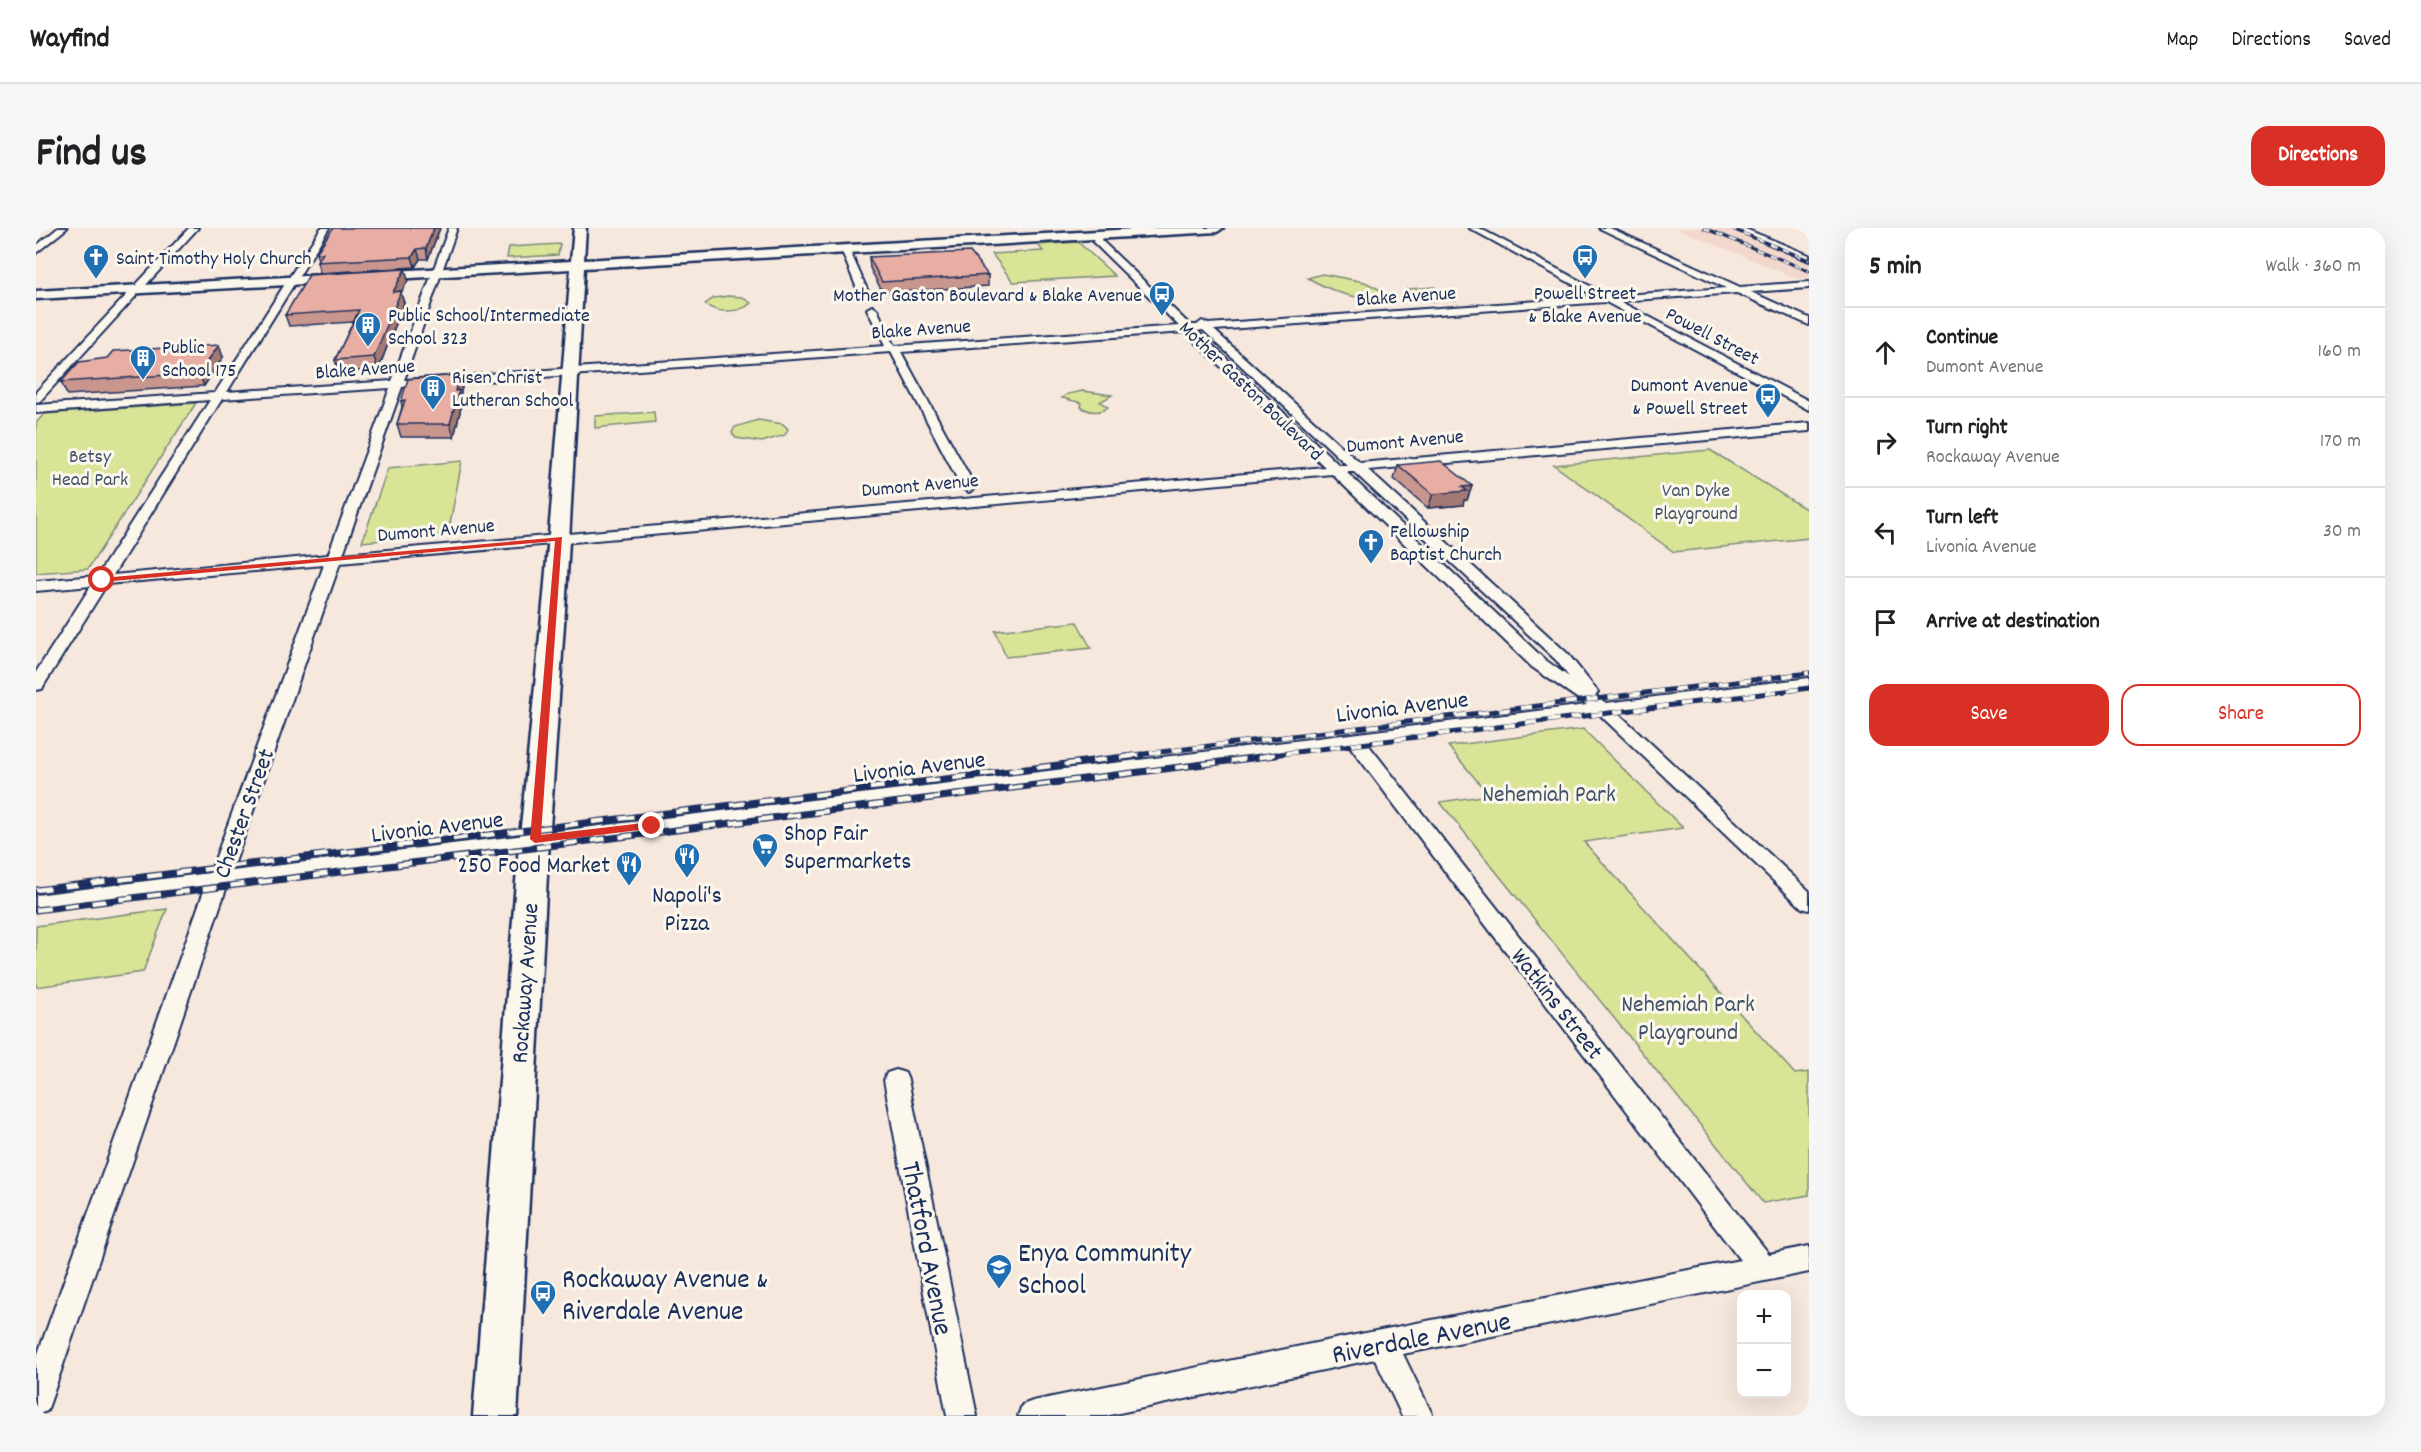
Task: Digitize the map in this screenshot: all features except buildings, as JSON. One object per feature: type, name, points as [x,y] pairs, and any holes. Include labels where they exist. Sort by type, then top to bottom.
[{"type":"street","points":[[36,250],[63,228]]},
{"type":"street","points":[[36,399],[194,228]]},
{"type":"street","points":[[36,685],[325,228]]},
{"type":"street","name":"Chester Street","points":[[36,1400],[219,879],[453,228]]},
{"type":"street","name":"Rockaway Avenue","points":[[495,1416],[580,228]]},
{"type":"street","points":[[36,295],[845,249],[1095,231],[1218,228]]},
{"type":"street","name":"Powell Street","points":[[1473,228],[1809,406]]},
{"type":"street","points":[[1603,228],[1809,322]]},
{"type":"street","points":[[1736,228],[1809,258]]},
{"type":"street","points":[[1095,231],[1110,239],[1154,280]]},
{"type":"street","name":"Mother Gaston Boulevard","points":[[1095,231],[1096,240],[1538,663],[1602,708],[1809,903]]},
{"type":"street","points":[[845,249],[865,296]]},
{"type":"street","name":"Blake Avenue","points":[[36,409],[1187,328],[1201,323],[1809,285]]},
{"type":"street","points":[[872,309],[969,488]]},
{"type":"street","name":"Mother Gaston Boulevard","points":[[1201,323],[1562,657],[1602,708]]},
{"type":"street","name":"Dumont Avenue","points":[[36,586],[1809,427]]},
{"type":"street","name":"Livonia Avenue","points":[[36,902],[1809,683]]},
{"type":"street","name":"Watkins Street","points":[[1353,738],[1763,1268]]},
{"type":"street","name":"Thatford Avenue","points":[[896,1080],[962,1416]]},
{"type":"street","name":"Riverdale Avenue","points":[[1033,1416],[1809,1259]]},
{"type":"street","points":[[1383,1344],[1419,1416]]},
{"type":"shaded area","points":[[1676,228],[1732,228],[1809,259],[1809,279],[1798,279]]},
{"type":"green space","points":[[1078,242],[1115,276],[1013,282],[992,254],[1043,251],[1038,245]]},
{"type":"green space","points":[[560,244],[558,255],[507,258],[509,247]]},
{"type":"green space","points":[[1322,274],[1365,282],[1392,296],[1359,298],[1327,288],[1308,278]]},
{"type":"green space","points":[[1434,287],[1455,300],[1428,301],[1408,289]]},
{"type":"green space","points":[[742,297],[751,303],[741,309],[728,311],[715,309],[705,304],[714,298]]},
{"type":"green space","points":[[1083,391],[1112,395],[1100,402],[1108,407],[1102,411],[1091,411],[1081,407],[1082,403],[1062,398],[1068,394]]},
{"type":"green space","name":"Betsy Head Park","points":[[196,403],[88,569],[36,573],[36,423],[44,414]]},
{"type":"green space","points":[[654,412],[655,422],[595,428],[595,416]]},
{"type":"green space","points":[[758,420],[783,424],[788,429],[785,435],[762,442],[736,438],[732,433],[735,427]]},
{"type":"green space","name":"Van Dyke Playground","points":[[1710,450],[1809,511],[1809,538],[1674,552],[1554,465]]},
{"type":"green space","points":[[462,461],[448,534],[362,542],[388,468]]},
{"type":"green space","points":[[1077,622],[1091,648],[1006,657],[995,631]]},
{"type":"green space","name":"Nehemiah Park","points":[[1583,729],[1683,828],[1584,842],[1795,1074],[1809,1072],[1809,1195],[1763,1203],[1440,802],[1489,795],[1448,746]]},
{"type":"green space","points":[[167,909],[143,972],[36,987],[36,926]]},
{"type":"railway","points":[[1704,228],[1809,271]]},
{"type":"railway","points":[[1730,228],[1809,260]]},
{"type":"railway","points":[[1128,756],[1809,673]]},
{"type":"railway","points":[[1264,756],[1809,688]]},
{"type":"railway","points":[[36,890],[1141,755]]},
{"type":"railway","points":[[36,910],[1276,755]]},
{"type":"place","name":"Saint Timothy Holy Church","points":[[96,280]]},
{"type":"place","name":"Powell Street & Blake Avenue","points":[[1585,280]]},
{"type":"place","name":"Mother Gaston Boulevard & Blake Avenue","points":[[1162,317]]},
{"type":"place","name":"Public School/Intermediate School 323","points":[[368,348]]},
{"type":"place","name":"Public School 175","points":[[143,381]]},
{"type":"place","name":"Risen Christ Lutheran School","points":[[433,411]]},
{"type":"place","name":"Dumont Avenue & Powell Street","points":[[1768,419]]},
{"type":"place","name":"Fellowship Baptist Church","points":[[1371,565]]},
{"type":"place","name":"Shop Fair Supermarkets","points":[[765,869]]},
{"type":"place","name":"Napoli's Pizza","points":[[687,879]]},
{"type":"place","name":"250 Food Market","points":[[629,887]]},
{"type":"place","name":"Enya Community School","points":[[999,1290]]},
{"type":"place","name":"Rockaway Avenue & Riverdale Avenue","points":[[543,1316]]},
{"type":"route","points":[[102,580],[559,538],[535,839],[652,826]]},
{"type":"park label","name":"Nehemiah Park Playground","points":[[1688,1017]]}]
